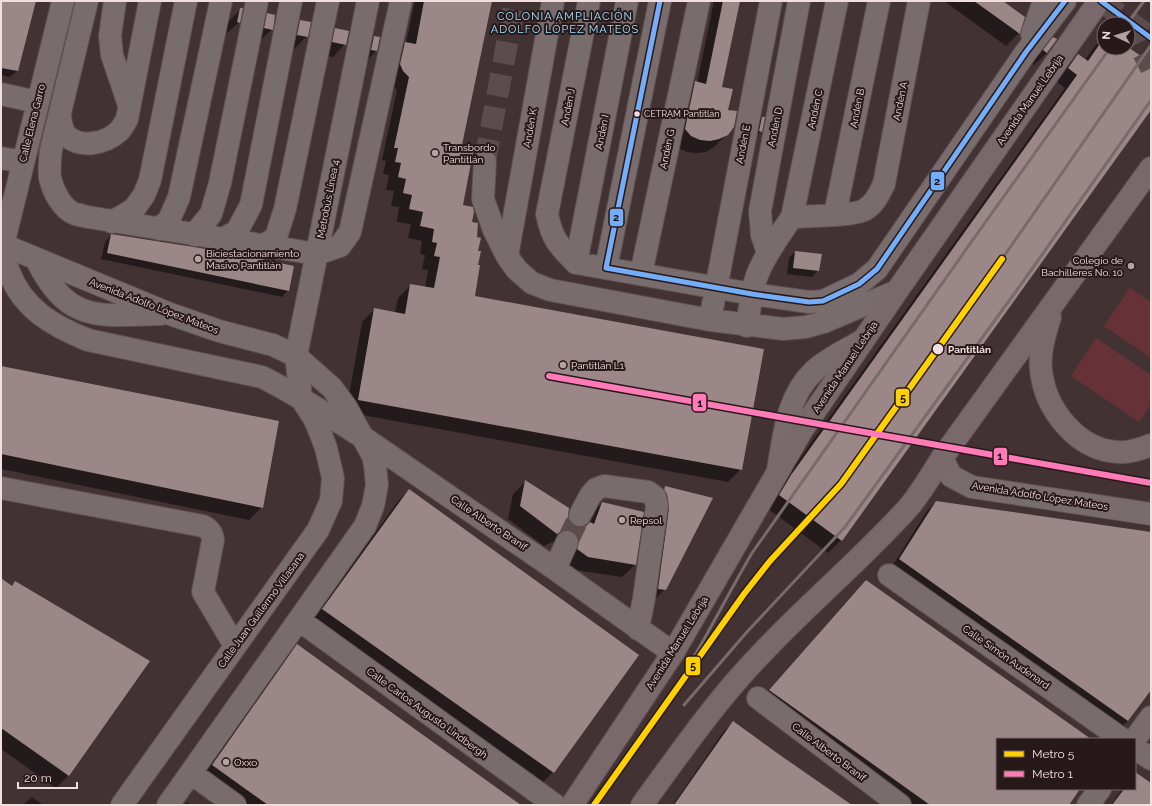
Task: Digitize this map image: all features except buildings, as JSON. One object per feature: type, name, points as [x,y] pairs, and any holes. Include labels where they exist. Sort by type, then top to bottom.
[{"type":"main road","name":"Avenida Manuel Lebrija","points":[[572,805],[673,653],[802,430],[1099,1]]},
{"type":"main road","points":[[642,805],[696,732],[736,681],[761,653],[862,556],[909,507],[942,458],[1054,301],[1151,168]]},
{"type":"main road","points":[[1054,301],[1041,349],[1040,369],[1043,388],[1050,405],[1076,435],[1095,447],[1118,452],[1140,449],[1151,445]]},
{"type":"street","name":"Calle Elena Garro","points":[[2,244],[63,1]]},
{"type":"street","points":[[87,1],[51,150],[49,164],[50,179],[56,194],[64,205],[74,214],[112,222],[316,254],[340,246],[350,232],[401,1]]},
{"type":"street","points":[[115,1],[110,36],[112,55],[129,106]]},
{"type":"street","points":[[60,116],[62,128],[67,136],[76,140],[94,143],[104,141],[120,131],[127,119],[150,1]]},
{"type":"street","points":[[112,222],[134,209],[144,195],[150,180],[186,1]]},
{"type":"street","points":[[159,229],[169,220],[179,197],[221,1]]},
{"type":"street","points":[[194,235],[211,214],[220,183],[257,1]]},
{"type":"street","points":[[223,240],[237,230],[251,206],[291,1]]},
{"type":"street","points":[[263,246],[276,237],[285,209],[328,1]]},
{"type":"street","name":"Metrobús Línea 4","points":[[301,398],[296,356],[368,1]]},
{"type":"street","name":"Andén K","points":[[507,256],[553,1]]},
{"type":"street","name":"Andén J","points":[[576,263],[559,247],[550,230],[547,214],[589,1]]},
{"type":"street","name":"Andén I","points":[[576,263],[627,1]]},
{"type":"street","points":[[606,268],[660,1]]},
{"type":"street","name":"Andén G","points":[[641,274],[699,1]]},
{"type":"street","name":"Andén E","points":[[710,320],[771,1]]},
{"type":"street","name":"Andén D","points":[[768,253],[762,235],[760,211],[799,1]]},
{"type":"street","name":"Andén C","points":[[792,217],[837,1]]},
{"type":"street","name":"Andén B","points":[[836,214],[879,1]]},
{"type":"street","name":"Andén A","points":[[836,214],[856,213],[866,210],[876,200],[884,184],[919,1]]},
{"type":"street","points":[[1026,52],[1044,1]]},
{"type":"street","points":[[576,263],[716,288],[809,302],[823,301],[859,284],[877,269],[1026,52],[1065,1]]},
{"type":"street","points":[[1,94],[37,102]]},
{"type":"street","points":[[1,158],[23,162]]},
{"type":"street","points":[[486,160],[483,199],[494,230],[507,256],[517,270],[532,282],[550,290],[710,320],[747,326],[783,329],[806,327],[831,320],[897,291]]},
{"type":"street","points":[[747,326],[752,294],[758,274],[768,253],[792,217],[836,214]]},
{"type":"street","points":[[2,244],[9,272],[21,294],[38,313],[48,321],[67,332],[88,340],[262,377],[301,398]]},
{"type":"street","name":"Avenida Adolfo López Mateos","points":[[2,244],[170,314],[219,331],[273,345],[296,356],[332,388],[346,407],[364,438]]},
{"type":"street","points":[[36,259],[42,272],[62,298],[79,309],[106,316],[170,314]]},
{"type":"street","name":"Calle Alberto Branif","points":[[301,398],[364,438],[555,569],[673,653]]},
{"type":"street","name":"Calle Juan Guillermo Villasana","points":[[122,805],[318,530],[331,501],[333,478],[326,448],[314,418],[301,398]]},
{"type":"street","points":[[168,805],[365,526],[371,511],[377,485],[373,456],[364,438]]},
{"type":"street","name":"Avenida Adolfo López Mateos","points":[[942,458],[951,476],[972,487],[1151,514]]},
{"type":"street","points":[[580,515],[590,496],[596,489],[604,486],[648,492],[655,497],[657,506],[638,629]]},
{"type":"street","points":[[1,488],[196,525],[209,529],[213,540],[203,592],[235,646]]},
{"type":"street","points":[[555,569],[567,542]]},
{"type":"street","name":"Calle Simón Audenard","points":[[889,575],[1121,738]]},
{"type":"street","name":"Calle Carlos Augusto Lindbergh","points":[[299,620],[555,805]]},
{"type":"street","name":"Calle Alberto Branif","points":[[758,698],[900,805]]},
{"type":"street","points":[[1136,738],[1151,717]]},
{"type":"street","points":[[1136,749],[1151,759]]},
{"type":"street","points":[[191,773],[235,805]]},
{"type":"street","points":[[1088,805],[1099,790]]},
{"type":"shaded area","points":[[1130,288],[1151,302],[1151,358],[1104,326]]},
{"type":"shaded area","points":[[1096,338],[1151,375],[1151,404],[1139,422],[1071,376]]},
{"type":"tunnel","points":[[485,161],[515,1]]},
{"type":"tunnel","points":[[1101,1],[1151,38]]},
{"type":"tunnel","points":[[1136,39],[1151,68]]},
{"type":"tunnel","points":[[567,542],[580,515]]},
{"type":"railway","points":[[1133,16],[1144,1]]},
{"type":"railway","points":[[1002,259],[1151,45]]},
{"type":"railway","points":[[670,697],[692,661],[752,553],[1104,56]]},
{"type":"railway","points":[[684,705],[746,633],[845,527],[1027,276],[1151,100]]},
{"type":"metro line","name":"5","points":[[594,805],[744,594],[770,561],[841,484],[1002,259]]},
{"type":"metro line","name":"1","points":[[549,376],[1151,483]]},
{"type":"transit line","name":"2","points":[[660,1],[606,268],[752,294],[809,302],[823,301],[859,284],[877,269],[1026,52],[1065,1]]},
{"type":"transit line","name":"2","points":[[1101,1],[1151,38]]},
{"type":"place","name":"CETRAM Pantitlán","points":[[637,114]]},
{"type":"place","name":"Transbordo Pantitlán","points":[[435,153]]},
{"type":"place","name":"Biciestacionamiento Masivo Pantitlán","points":[[198,259]]},
{"type":"place","name":"Colegio de Bachilleres No. 10","points":[[1131,266]]},
{"type":"place","name":"Pantitlán","points":[[938,349]]},
{"type":"place","name":"Pantitlán L1","points":[[563,365]]},
{"type":"place","name":"Repsol","points":[[622,520]]},
{"type":"place","name":"Oxxo","points":[[226,762]]},
{"type":"district","name":"COLONIA AMPLIACIÓN ADOLFO LÓPEZ MATEOS","points":[[565,22]]}]
